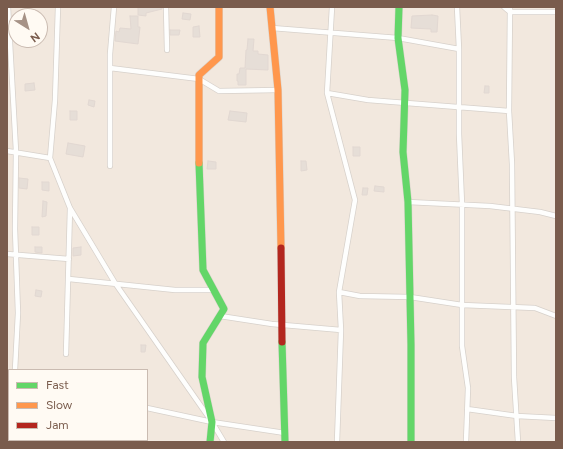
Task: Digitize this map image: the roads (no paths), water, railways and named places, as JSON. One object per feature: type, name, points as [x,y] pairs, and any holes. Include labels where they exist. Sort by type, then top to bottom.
[{"type":"street","points":[[8,7],[8,56],[16,151],[16,256],[18,313],[15,369]]},
{"type":"street","points":[[58,7],[55,100],[50,158],[70,208],[115,283],[212,422],[224,442]]},
{"type":"street","points":[[110,166],[110,68],[114,7]]},
{"type":"street","points":[[166,7],[167,50]]},
{"type":"street","points":[[210,442],[212,422],[202,377],[203,343],[224,309],[203,270],[198,175],[199,75],[219,57],[219,7]]},
{"type":"street","points":[[268,7],[272,28],[278,90],[285,442]]},
{"type":"street","points":[[332,7],[327,93],[355,200],[339,292],[341,330],[337,442]]},
{"type":"street","points":[[399,7],[398,38],[406,90],[403,152],[408,202],[411,442]]},
{"type":"street","points":[[457,7],[462,204],[463,350],[468,388],[466,442]]},
{"type":"street","points":[[504,7],[510,10],[556,12]]},
{"type":"street","points":[[510,10],[509,111],[513,208],[514,377],[518,442]]},
{"type":"street","points":[[272,28],[398,38],[459,49]]},
{"type":"street","points":[[110,68],[199,79],[219,91],[278,90]]},
{"type":"street","points":[[327,93],[368,100],[509,111]]},
{"type":"street","points":[[7,151],[16,151],[50,158]]},
{"type":"street","points":[[408,202],[513,208],[556,216]]},
{"type":"street","points":[[66,354],[70,208]]},
{"type":"street","points":[[7,254],[16,256],[69,259]]},
{"type":"street","points":[[69,278],[175,290],[214,290]]},
{"type":"street","points":[[339,292],[360,296],[410,297],[462,305],[535,308],[556,316]]},
{"type":"street","points":[[220,316],[282,325],[341,330]]},
{"type":"street","points":[[148,408],[212,422],[285,432]]},
{"type":"street","points":[[467,409],[517,416],[556,418]]}]
